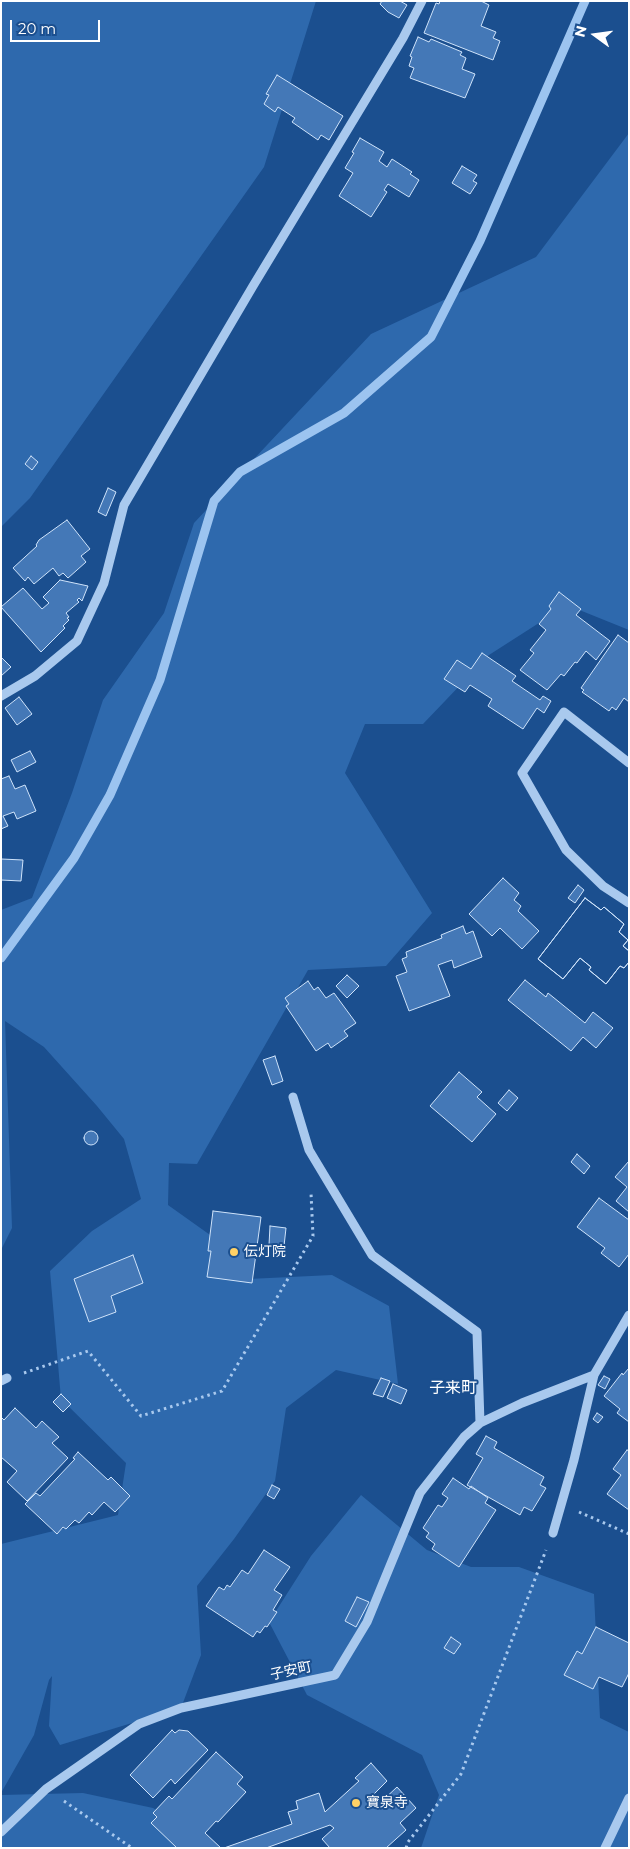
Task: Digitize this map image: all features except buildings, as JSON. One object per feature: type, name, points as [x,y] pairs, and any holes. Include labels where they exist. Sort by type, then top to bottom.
[{"type":"street","points":[[1,696],[35,676],[77,641],[104,583],[124,506],[403,38],[422,1]]},
{"type":"street","points":[[629,763],[564,712],[522,773],[566,850],[603,886],[629,903]]},
{"type":"street","points":[[293,1098],[309,1150],[372,1255],[477,1332],[480,1423]]},
{"type":"street","points":[[552,1533],[574,1460],[594,1375],[629,1315]]},
{"type":"street","name":"子安町","points":[[1,1832],[46,1790],[139,1724],[181,1708],[335,1675],[367,1622],[420,1493],[464,1437],[480,1423],[522,1403],[594,1375]]},
{"type":"street","points":[[605,1848],[629,1798]]},
{"type":"path","points":[[4,1380],[88,1351],[141,1416],[222,1391],[313,1236],[310,1188]]},
{"type":"path","points":[[561,1504],[629,1534]]},
{"type":"path","points":[[406,1848],[408,1842],[461,1774],[552,1533]]},
{"type":"path","points":[[46,1790],[132,1848]]},
{"type":"shaded area","points":[[1,1],[316,1],[264,167],[30,498],[1,527]]},
{"type":"shaded area","points":[[629,133],[629,630],[567,605],[489,655],[423,724],[365,724],[345,773],[432,913],[386,966],[308,970],[197,1164],[169,1163],[168,1205],[234,1252],[227,1280],[332,1275],[389,1306],[398,1384],[336,1370],[286,1408],[275,1481],[234,1539],[197,1586],[201,1655],[181,1708],[60,1745],[49,1726],[52,1676],[49,1680],[34,1735],[1,1793],[1,1544],[118,1515],[126,1463],[61,1399],[50,1271],[92,1231],[141,1199],[124,1139],[44,1047],[5,1021],[12,1228],[1,1250],[1,910],[32,898],[72,793],[103,700],[164,613],[194,523],[371,334],[536,257]]},
{"type":"shaded area","points":[[361,1495],[427,1550],[471,1567],[519,1567],[594,1594],[600,1718],[629,1732],[629,1848],[421,1848],[439,1795],[422,1755],[307,1695],[269,1622],[311,1556]]},
{"type":"shaded area","points":[[83,1793],[153,1808],[221,1848],[1,1848],[1,1795]]},
{"type":"waterway","points":[[1,958],[74,858],[110,795],[160,680],[214,501],[240,472],[344,413],[431,337],[480,241],[585,1]]},
{"type":"place","name":"伝灯院","points":[[234,1252]]},
{"type":"place","name":"寶泉寺","points":[[356,1803]]},
{"type":"district","name":"子来町","points":[[453,1388]]}]
